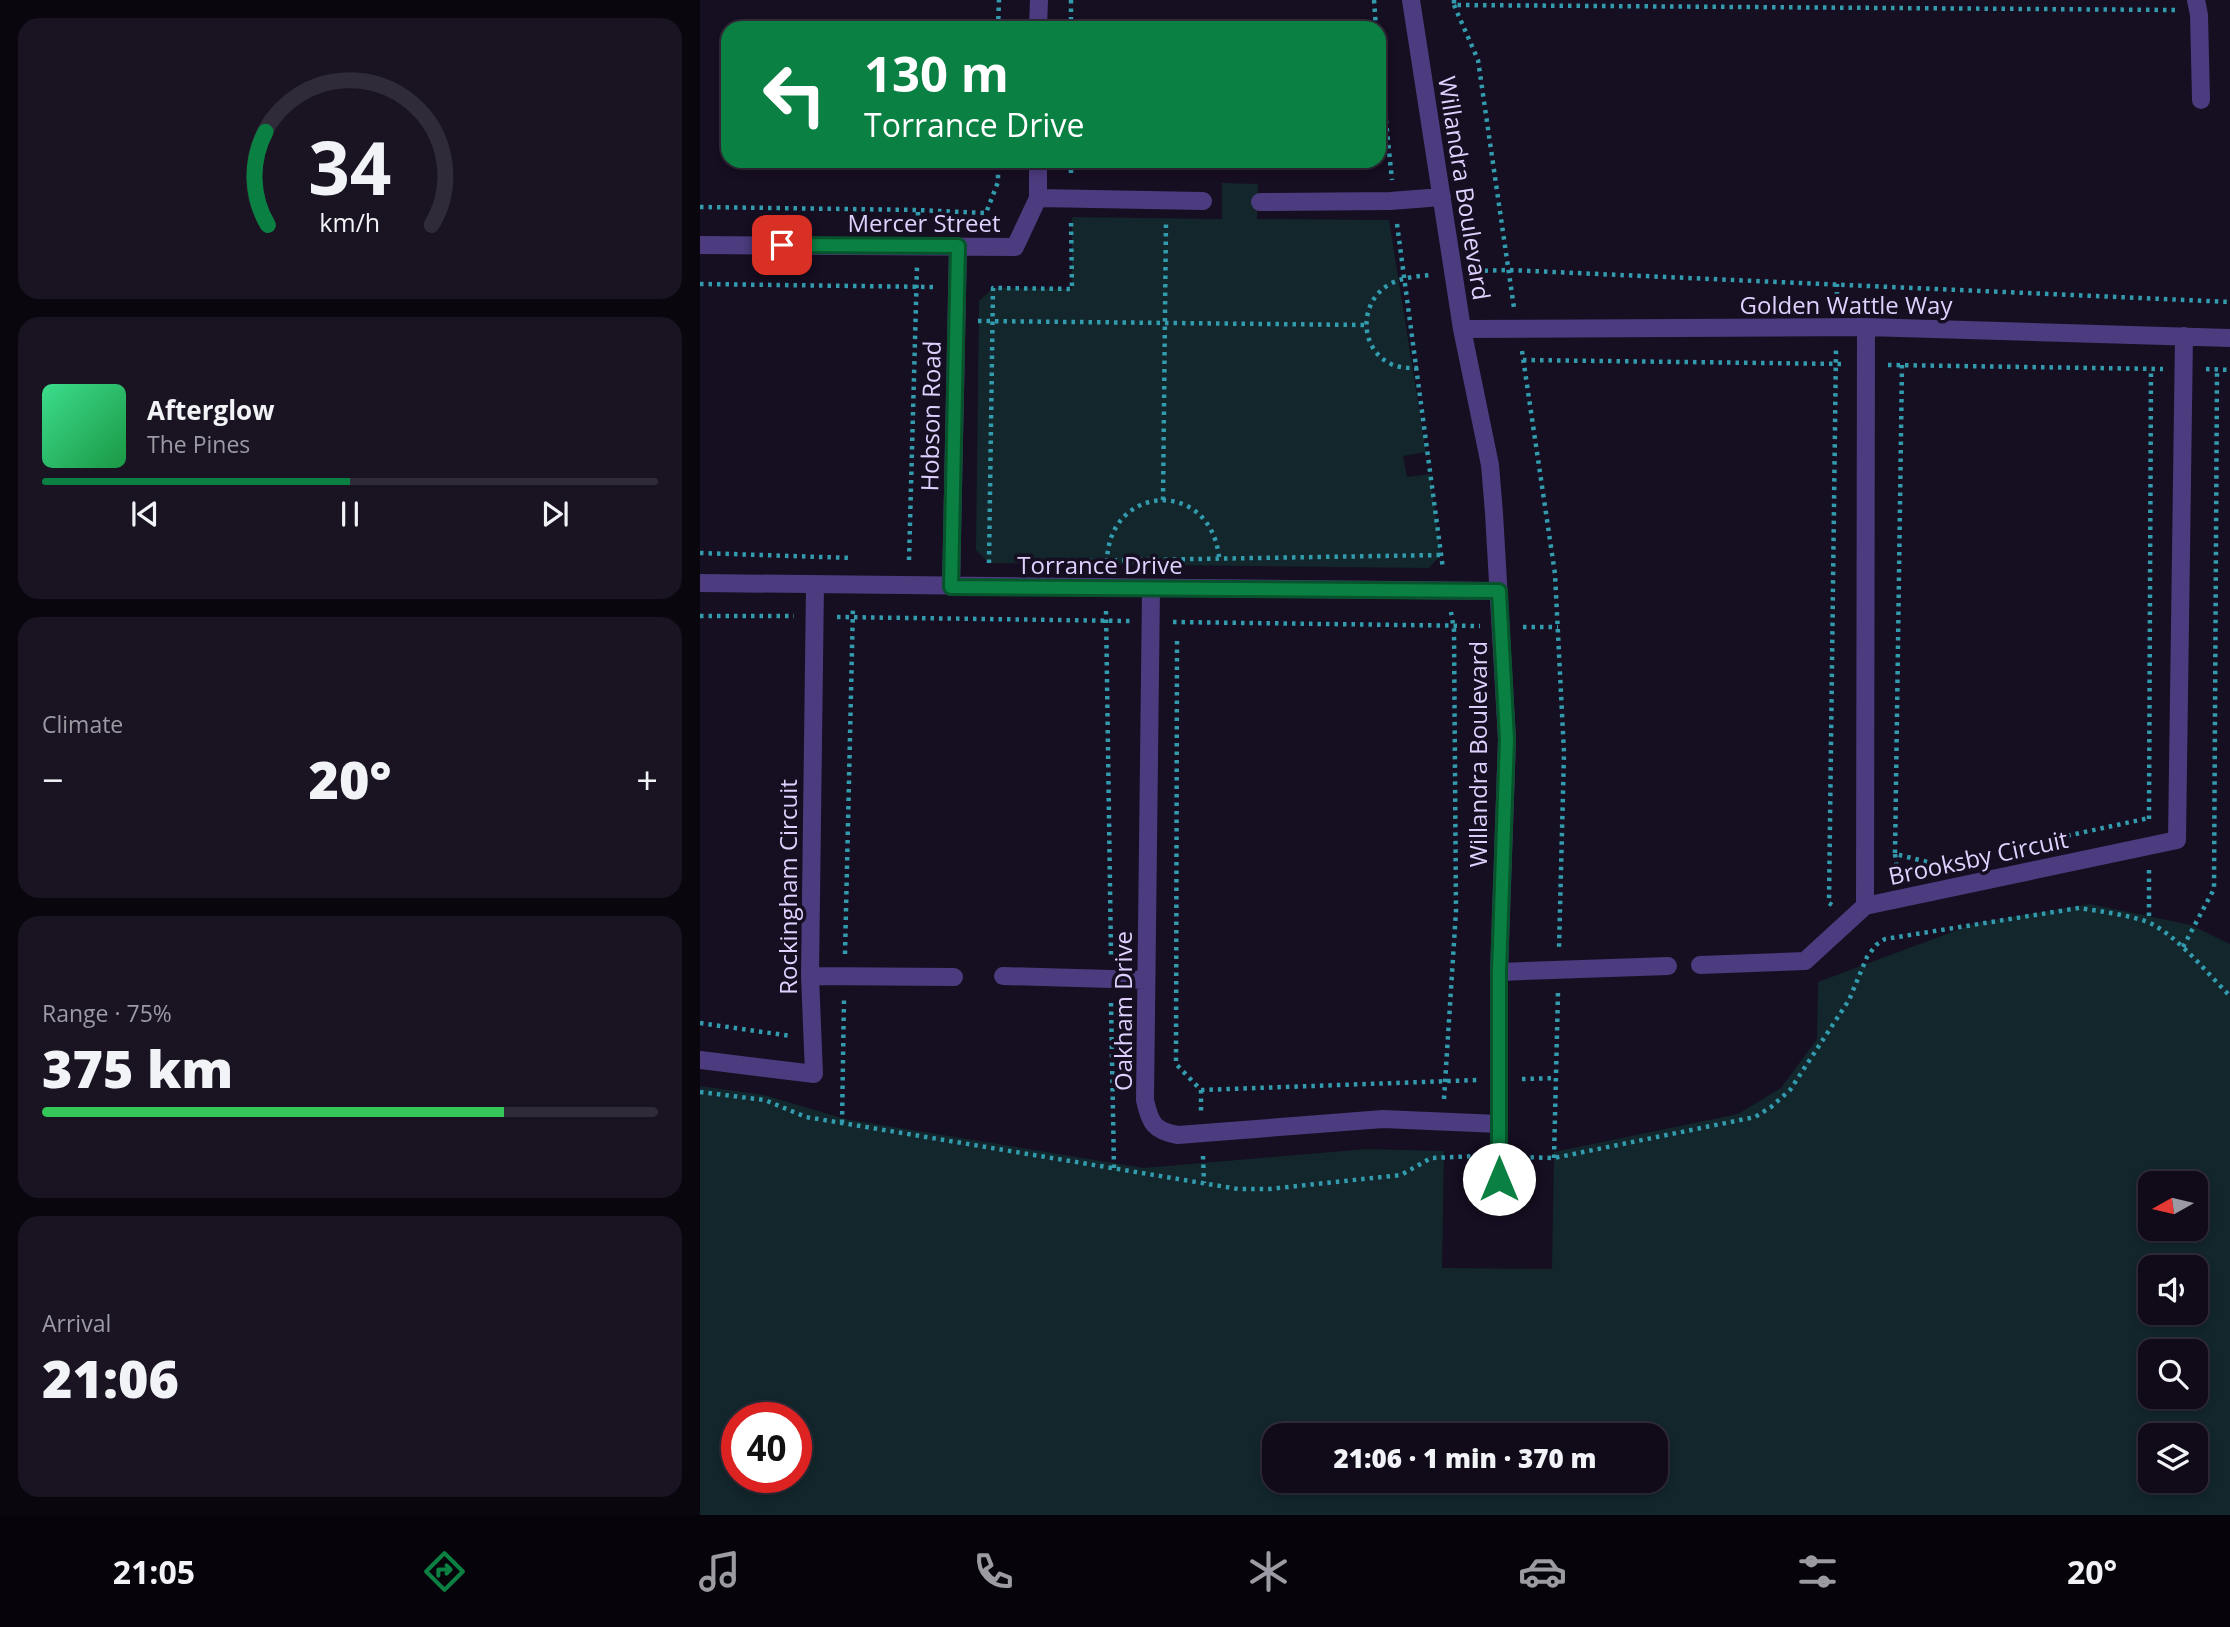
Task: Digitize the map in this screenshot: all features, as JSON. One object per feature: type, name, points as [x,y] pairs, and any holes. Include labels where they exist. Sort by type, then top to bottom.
[{"type":"street","points":[[1038,0],[1038,21]]},
{"type":"street","name":"Willandra Boulevard","points":[[1411,0],[1462,329],[1490,465],[1507,739],[1499,972],[1499,1179]]},
{"type":"street","points":[[2197,5],[2201,100]]},
{"type":"street","name":"Mercer Street","points":[[700,245],[1015,247],[1038,198],[1038,168]]},
{"type":"street","points":[[1260,202],[1390,201],[1442,197]]},
{"type":"street","points":[[1038,198],[1203,201]]},
{"type":"street","name":"Hobson Road","points":[[951,587],[958,246]]},
{"type":"street","name":"Golden Wattle Way","points":[[1462,329],[1866,327],[2230,338]]},
{"type":"street","name":"Brooksby Circuit","points":[[1866,327],[1865,906],[2176,839],[2184,336]]},
{"type":"street","name":"Torrance Drive","points":[[700,583],[1499,591]]},
{"type":"street","name":"Rockingham Circuit","points":[[700,1060],[814,1074],[810,976],[815,585]]},
{"type":"street","name":"Oakham Drive","points":[[1151,589],[1145,1100],[1149,1118],[1165,1132],[1178,1135],[1382,1119],[1499,1124]]},
{"type":"street","points":[[1700,965],[1805,961],[1865,906]]},
{"type":"street","points":[[1499,972],[1668,966]]},
{"type":"street","points":[[810,976],[954,976]]},
{"type":"street","points":[[1003,976],[1146,980]]},
{"type":"path","points":[[998,21],[999,0]]},
{"type":"path","points":[[1071,0],[1071,21]]},
{"type":"path","points":[[1374,0],[1376,21]]},
{"type":"path","points":[[1555,1158],[1564,753],[1555,574],[1478,60],[1454,3],[2197,5]]},
{"type":"path","points":[[700,207],[986,213],[998,182],[998,168]]},
{"type":"path","points":[[700,284],[1072,289],[1071,168]]},
{"type":"path","points":[[1164,500],[1167,200]]},
{"type":"path","points":[[909,560],[918,210]]},
{"type":"path","points":[[1418,368],[1397,366],[1379,356],[1371,344],[1366,325],[1370,304],[1379,292],[1402,279],[1454,272],[1508,270],[2230,302]]},
{"type":"path","points":[[1829,903],[1837,284]]},
{"type":"path","points":[[989,563],[993,288]]},
{"type":"path","points":[[957,321],[1366,325]]},
{"type":"path","points":[[1902,365],[1895,854],[1939,865],[1952,862]]},
{"type":"path","points":[[2149,916],[2151,369]]},
{"type":"path","points":[[2183,947],[2214,889],[2217,369]]},
{"type":"path","points":[[1114,1168],[1106,589],[1109,539],[1116,525],[1127,513],[1140,504],[1164,500],[1187,505],[1200,514],[1217,541],[1219,557]]},
{"type":"path","points":[[700,554],[853,558],[842,1123]]},
{"type":"path","points":[[1068,561],[1441,555]]},
{"type":"path","points":[[1177,558],[1176,1064],[1201,1090],[1556,1077]]},
{"type":"path","points":[[895,560],[1002,562]]},
{"type":"path","points":[[2031,844],[2149,818]]},
{"type":"path","points":[[700,1023],[843,1043]]},
{"type":"green space","points":[[1222,183],[1258,184],[1257,219],[1389,220],[1426,452],[1403,456],[1407,477],[1430,474],[1441,555],[1429,568],[989,563],[976,550],[979,301],[993,288],[1072,289],[1072,217],[1222,219]]},
{"type":"green space","points":[[2090,904],[2191,925],[2230,944],[2230,1515],[700,1515],[700,1086],[764,1095],[845,1119],[1144,1168],[1366,1149],[1444,1151],[1442,1268],[1552,1269],[1554,1152],[1738,1114],[1781,1088],[1817,1039],[1818,982],[1976,923]]},
{"type":"route","points":[[782,245],[958,246],[951,587],[1499,591],[1507,739],[1499,972],[1499,1179]]}]
